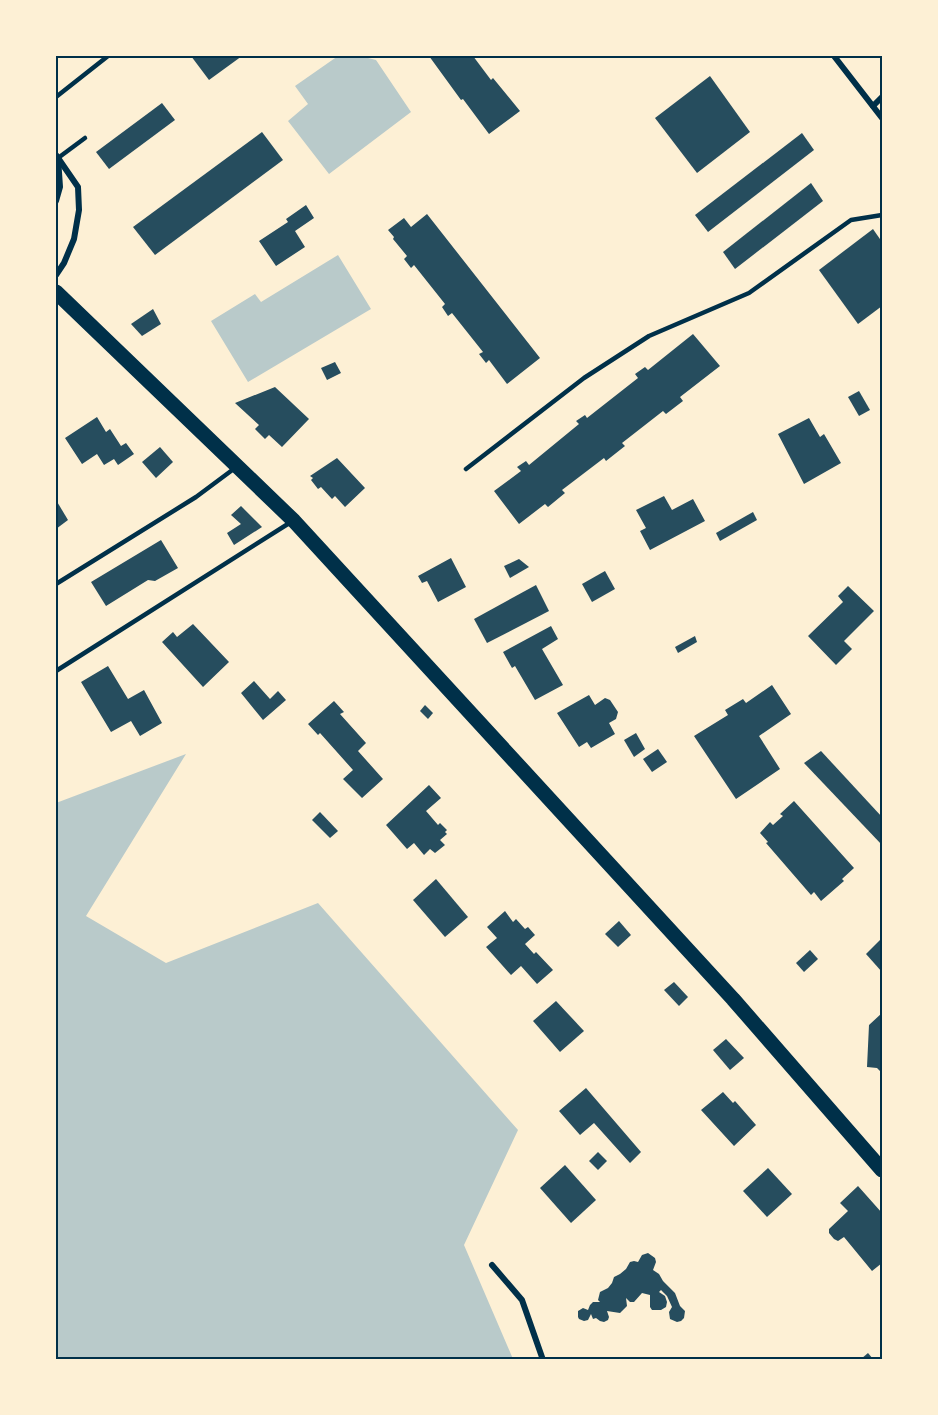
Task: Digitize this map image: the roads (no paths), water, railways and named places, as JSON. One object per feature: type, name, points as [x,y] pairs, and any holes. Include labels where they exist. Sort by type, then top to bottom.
[{"type":"main road","points":[[56,292],[294,521],[734,999],[882,1170]]},
{"type":"street","points":[[834,56],[882,118]]},
{"type":"street","points":[[873,106],[882,97]]},
{"type":"street","points":[[56,158],[60,187],[56,201]]},
{"type":"street","points":[[56,158],[78,187],[79,210],[74,239],[64,263],[56,274]]},
{"type":"street","points":[[492,1265],[522,1300],[543,1359]]},
{"type":"lane","points":[[56,97],[108,56]]},
{"type":"lane","points":[[56,158],[85,138]]},
{"type":"lane","points":[[466,469],[584,378],[649,336],[749,293],[851,220],[882,215]]},
{"type":"lane","points":[[56,584],[196,497],[237,466]]},
{"type":"lane","points":[[56,671],[294,521]]}]
